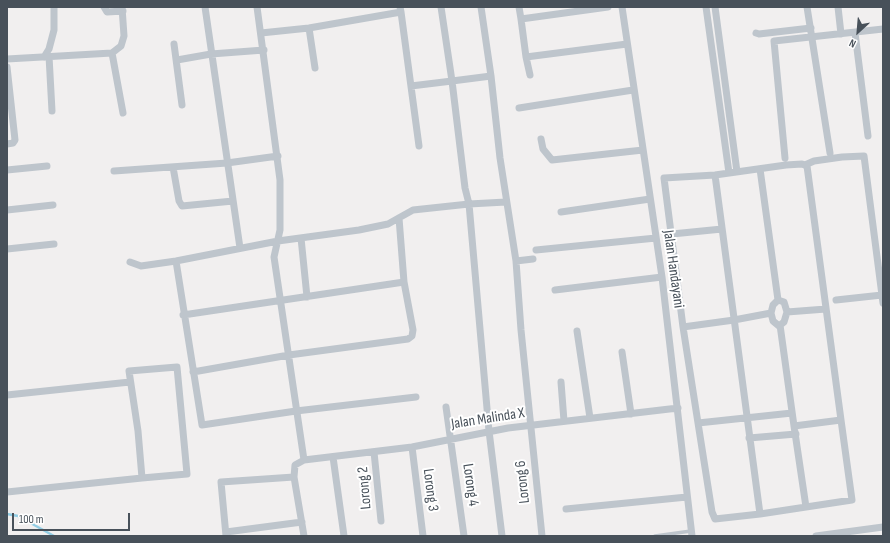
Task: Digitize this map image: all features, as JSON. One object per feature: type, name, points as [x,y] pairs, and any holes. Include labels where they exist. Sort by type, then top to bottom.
[{"type":"street","points":[[52,111],[46,57],[54,30],[54,7]]},
{"type":"street","points":[[7,59],[112,54],[119,48],[124,39],[122,9],[107,12],[104,7]]},
{"type":"street","points":[[205,7],[240,248]]},
{"type":"street","points":[[257,7],[278,156],[280,227],[274,257],[304,460],[295,466],[294,477],[304,536]]},
{"type":"street","points":[[441,7],[452,81],[464,188],[469,204],[489,431],[502,536]]},
{"type":"street","name":"Lorong 6","points":[[481,7],[506,202],[516,261],[530,425],[542,536]]},
{"type":"street","points":[[519,7],[530,75]]},
{"type":"street","points":[[521,19],[608,7]]},
{"type":"street","name":"Jalan Handayani","points":[[622,7],[633,90],[662,277],[678,408],[686,497],[692,534]]},
{"type":"street","points":[[706,7],[729,173]]},
{"type":"street","points":[[715,7],[737,172]]},
{"type":"street","points":[[807,7],[813,37],[830,153]]},
{"type":"street","points":[[838,7],[841,34]]},
{"type":"street","points":[[261,34],[310,28],[400,10],[418,146]]},
{"type":"street","points":[[310,28],[315,68]]},
{"type":"street","points":[[756,33],[759,34],[811,28]]},
{"type":"street","points":[[786,158],[774,41],[883,29]]},
{"type":"street","points":[[855,32],[868,136]]},
{"type":"street","points":[[174,44],[182,105]]},
{"type":"street","points":[[526,57],[627,44]]},
{"type":"street","points":[[177,60],[211,54],[264,50]]},
{"type":"street","points":[[112,54],[123,113]]},
{"type":"street","points":[[7,67],[15,140],[13,143],[7,144]]},
{"type":"street","points":[[411,86],[491,76]]},
{"type":"street","points":[[519,108],[633,90]]},
{"type":"street","points":[[541,139],[544,149],[552,160],[643,150]]},
{"type":"street","points":[[114,171],[227,163],[278,156]]},
{"type":"street","points":[[805,165],[808,168],[852,500],[760,514],[715,519],[712,512],[683,327],[664,178],[715,175],[805,165],[814,161],[842,157],[864,156],[882,299],[836,300]]},
{"type":"street","points":[[7,170],[47,166]]},
{"type":"street","points":[[173,167],[179,201],[182,206],[233,201]]},
{"type":"street","points":[[760,169],[778,300]]},
{"type":"street","points":[[715,175],[746,419],[760,514]]},
{"type":"street","points":[[561,212],[650,199]]},
{"type":"street","points":[[130,262],[141,266],[176,261],[278,241],[359,230],[388,224],[413,210],[506,202]]},
{"type":"street","points":[[7,210],[53,205]]},
{"type":"street","points":[[193,372],[289,355],[408,339],[412,336],[413,330],[404,282],[399,218]]},
{"type":"street","points":[[672,234],[722,229]]},
{"type":"street","points":[[301,238],[308,297]]},
{"type":"street","points":[[536,250],[656,238]]},
{"type":"street","points":[[7,249],[54,244]]},
{"type":"street","points":[[516,261],[533,260]]},
{"type":"street","points":[[176,261],[183,315],[202,425],[296,411],[416,397]]},
{"type":"street","points":[[555,290],[662,277]]},
{"type":"street","points":[[183,315],[404,282]]},
{"type":"street","points":[[778,300],[784,302],[786,312],[784,322],[780,325]]},
{"type":"street","points":[[778,300],[773,305],[771,313],[775,324],[780,325]]},
{"type":"street","points":[[786,312],[826,309]]},
{"type":"street","points":[[683,327],[771,313]]},
{"type":"street","points":[[780,325],[806,507]]},
{"type":"street","points":[[577,331],[590,418]]},
{"type":"street","points":[[622,352],[631,414]]},
{"type":"street","points":[[7,492],[187,474],[177,367],[129,371],[138,431],[142,478]]},
{"type":"street","points":[[7,395],[130,382]]},
{"type":"street","points":[[560,382],[564,421]]},
{"type":"street","name":"Lorong 4","points":[[446,407],[464,536]]},
{"type":"street","name":"Jalan Malinda X","points":[[304,460],[412,447],[450,438],[530,425],[678,408]]},
{"type":"street","points":[[698,423],[792,413]]},
{"type":"street","points":[[794,426],[841,420]]},
{"type":"street","points":[[749,438],[796,434]]},
{"type":"street","name":"Lorong 3","points":[[412,447],[423,536]]},
{"type":"street","name":"Lorong 2","points":[[374,452],[381,521]]},
{"type":"street","points":[[332,457],[344,536]]},
{"type":"street","points":[[294,477],[221,482],[226,534],[302,522]]},
{"type":"street","points":[[566,509],[686,497]]},
{"type":"street","points":[[818,536],[883,527]]},
{"type":"lane","points":[[655,536],[692,534]]},
{"type":"waterway","points":[[7,514],[18,516],[54,536]]}]
